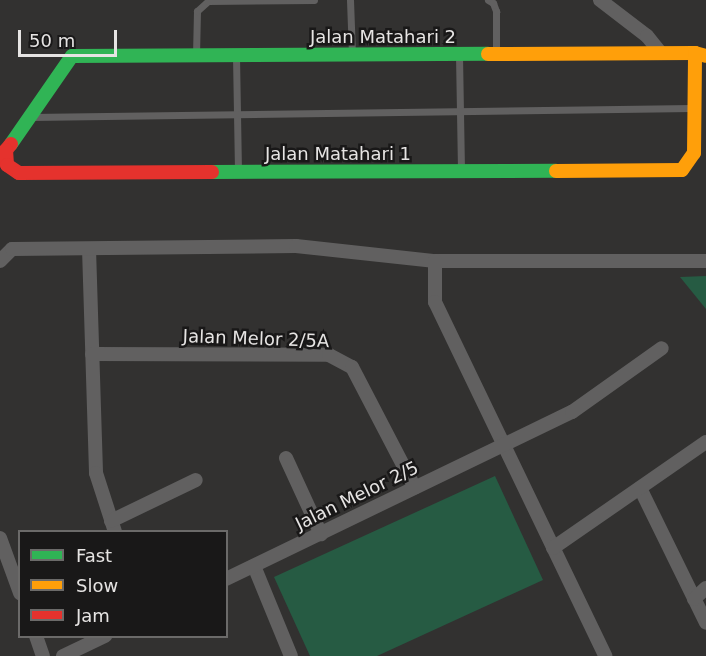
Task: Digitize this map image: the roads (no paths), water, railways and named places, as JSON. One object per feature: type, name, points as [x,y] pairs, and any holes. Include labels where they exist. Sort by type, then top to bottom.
[{"type":"street","points":[[600,0],[647,36],[661,53]]},
{"type":"street","name":"Jalan Matahari 2","points":[[72,56],[661,53],[700,55]]},
{"type":"street","name":"Jalan Matahari 1","points":[[72,56],[6,150],[7,165],[19,173],[682,170],[694,153],[700,55]]},
{"type":"street","points":[[0,261],[12,249],[296,246],[435,261],[706,261]]},
{"type":"street","points":[[89,249],[96,473],[113,526],[196,480]]},
{"type":"street","points":[[435,261],[435,302],[605,656]]},
{"type":"street","name":"Jalan Melor 2/5","points":[[228,578],[572,412],[662,348]]},
{"type":"street","name":"Jalan Melor 2/5A","points":[[92,354],[329,356],[352,368],[415,488]]},
{"type":"street","points":[[554,548],[706,442]]},
{"type":"street","points":[[286,458],[321,534]]},
{"type":"street","points":[[640,488],[706,623]]},
{"type":"street","points":[[0,538],[18,588]]},
{"type":"street","points":[[254,566],[291,656]]},
{"type":"street","points":[[694,599],[706,588]]},
{"type":"street","points":[[37,638],[43,656]]},
{"type":"street","points":[[63,656],[101,638]]},
{"type":"lane","points":[[196,56],[197,11],[208,1],[314,0]]},
{"type":"lane","points":[[350,0],[352,55]]},
{"type":"lane","points":[[488,0],[493,3],[496,11],[496,54]]},
{"type":"lane","points":[[459,54],[461,171]]},
{"type":"lane","points":[[236,56],[238,172]]},
{"type":"lane","points":[[31,117],[695,108]]}]
